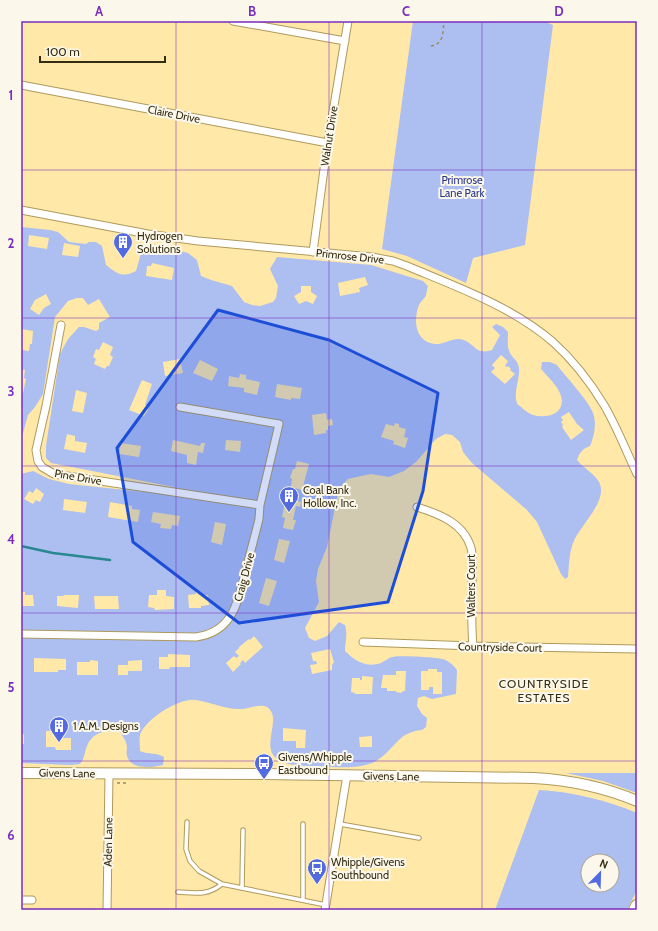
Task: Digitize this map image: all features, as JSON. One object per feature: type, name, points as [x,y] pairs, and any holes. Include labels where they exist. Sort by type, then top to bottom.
[{"type":"main road","points":[[635,910],[637,906]]},
{"type":"street","points":[[233,21],[345,42]]},
{"type":"street","name":"Walnut Drive","points":[[313,252],[328,144],[348,21]]},
{"type":"street","name":"Claire Drive","points":[[21,85],[328,144]]},
{"type":"street","name":"Primrose Drive","points":[[21,210],[148,234],[198,241],[381,258],[402,264],[492,303],[526,322],[552,341],[575,364],[587,379],[612,418],[637,474]]},
{"type":"street","name":"Pine Drive","points":[[61,324],[45,412],[36,450],[38,461],[42,468],[54,474],[260,505]]},
{"type":"street","name":"Craig Drive","points":[[21,634],[196,637],[211,633],[224,624],[237,605],[259,519],[260,505],[279,424],[180,407]]},
{"type":"street","name":"Walters Court","points":[[417,507],[436,513],[450,520],[462,532],[470,545],[472,564],[473,646]]},
{"type":"street","name":"Countryside Court","points":[[363,642],[637,649]]},
{"type":"street","name":"Givens Lane","points":[[21,773],[347,775],[551,779],[601,788],[637,801]]},
{"type":"street","name":"Aden Lane","points":[[107,910],[110,774]]},
{"type":"street","points":[[325,907],[347,775]]},
{"type":"street","points":[[21,900],[32,900]]},
{"type":"lane","points":[[187,822],[186,849],[190,861],[199,871],[222,884],[303,900],[325,907]]},
{"type":"lane","points":[[303,824],[303,900]]},
{"type":"lane","points":[[340,824],[419,838]]},
{"type":"lane","points":[[242,888],[244,830]]},
{"type":"lane","points":[[178,892],[199,894],[213,891],[222,884]]},
{"type":"path","points":[[431,46],[437,45],[440,42],[444,21]]},
{"type":"highlighted area","points":[[218,310],[329,340],[438,393],[423,491],[388,602],[239,623],[133,542],[117,448]]},
{"type":"green space","name":"Primrose Lane Park","points":[[413,21],[543,21],[553,25],[525,245],[473,258],[466,283],[407,256],[382,249]]},
{"type":"green space","points":[[21,227],[58,232],[69,242],[86,244],[89,242],[96,242],[102,246],[106,265],[117,273],[124,275],[136,271],[142,250],[150,246],[158,245],[188,253],[197,260],[201,276],[232,286],[244,302],[260,306],[273,302],[276,298],[278,286],[270,269],[277,257],[371,265],[423,281],[428,286],[425,296],[417,311],[416,323],[420,335],[428,342],[438,344],[459,339],[468,342],[478,350],[492,350],[500,335],[492,327],[496,324],[503,327],[508,332],[509,351],[519,366],[516,401],[518,405],[531,414],[544,416],[554,414],[561,407],[562,402],[560,392],[541,369],[542,362],[550,362],[557,365],[582,395],[593,413],[595,426],[590,446],[582,451],[577,460],[599,482],[601,489],[600,497],[597,505],[576,536],[573,543],[568,577],[565,579],[561,574],[537,522],[527,510],[472,463],[463,452],[460,442],[452,435],[445,434],[436,439],[416,462],[404,471],[389,477],[371,474],[361,476],[348,479],[342,485],[338,493],[327,547],[318,569],[316,581],[319,602],[305,628],[309,638],[315,641],[327,636],[339,622],[345,625],[346,628],[345,651],[361,663],[370,665],[381,663],[395,656],[425,657],[444,660],[450,663],[457,670],[456,694],[432,699],[424,696],[418,698],[417,706],[422,714],[427,718],[426,727],[422,730],[407,734],[382,757],[370,764],[355,767],[302,766],[289,764],[278,760],[272,753],[270,745],[273,720],[272,713],[267,707],[254,706],[244,709],[236,709],[196,700],[181,702],[164,710],[143,729],[140,735],[140,751],[164,757],[163,765],[142,767],[133,764],[129,761],[127,756],[127,744],[120,732],[115,731],[105,731],[92,737],[87,746],[84,758],[80,764],[21,763],[21,744],[24,744],[24,734],[21,734],[21,606],[34,606],[33,595],[25,595],[25,592],[21,592],[21,474],[33,471],[49,479],[69,484],[173,495],[174,487],[51,463],[46,458],[46,446],[60,354],[68,339],[79,327],[96,331],[99,329],[99,323],[110,317],[99,299],[88,305],[83,298],[68,301],[55,317],[43,394],[28,415],[21,437],[23,409],[21,408],[21,393],[23,393],[26,379],[24,378],[25,370],[21,369],[21,350],[29,351],[30,344],[32,344],[33,331],[21,329]],"holes":[[[29,235],[49,238],[47,249],[28,246]],[[64,243],[80,246],[78,257],[62,255]],[[152,263],[174,268],[172,280],[146,276],[147,266],[151,266]],[[365,277],[368,285],[359,288],[360,292],[340,296],[338,283]],[[301,286],[311,286],[311,292],[317,296],[313,304],[306,301],[299,304],[294,296],[301,292]],[[46,294],[51,304],[44,308],[39,315],[30,309],[35,300]],[[103,342],[113,347],[110,355],[113,357],[109,366],[105,369],[94,364],[96,359],[93,357],[96,349],[99,350]],[[501,355],[508,361],[505,366],[508,366],[515,374],[505,384],[491,372],[495,368],[492,365]],[[180,359],[183,373],[165,376],[163,362]],[[200,360],[218,369],[212,381],[193,373]],[[240,374],[246,375],[246,379],[260,382],[257,395],[244,392],[244,388],[228,386],[229,376],[239,378]],[[142,380],[152,384],[145,405],[149,406],[149,409],[144,416],[129,410]],[[277,384],[302,388],[300,399],[291,398],[291,400],[275,397]],[[76,390],[87,393],[83,413],[72,411]],[[569,412],[577,424],[584,430],[571,440],[562,427],[563,425],[561,422],[563,420],[561,417]],[[326,413],[327,420],[332,419],[333,425],[328,426],[328,430],[326,430],[326,433],[314,435],[312,415]],[[395,423],[399,424],[399,427],[406,429],[404,437],[408,438],[405,448],[393,444],[394,441],[381,437],[386,424],[394,426]],[[67,434],[75,436],[75,441],[87,443],[85,453],[64,449]],[[173,440],[200,446],[201,443],[205,443],[203,453],[198,452],[196,465],[187,463],[187,455],[171,451]],[[226,440],[241,441],[240,452],[225,450]],[[121,443],[141,446],[139,457],[119,454]],[[297,461],[309,464],[302,490],[291,487],[292,479],[290,478]],[[36,488],[44,494],[40,502],[36,500],[33,504],[24,499],[29,491],[33,493]],[[286,498],[301,502],[300,507],[296,506],[293,520],[296,520],[293,530],[283,528],[285,518],[282,517]],[[64,499],[87,502],[85,513],[63,510]],[[110,502],[132,506],[132,509],[140,510],[138,522],[108,517]],[[153,512],[180,516],[178,526],[172,525],[171,529],[160,528],[161,524],[151,522]],[[215,522],[226,524],[222,545],[211,542]],[[279,539],[290,541],[284,563],[274,560]],[[266,578],[277,581],[269,606],[259,603]],[[157,590],[166,590],[166,596],[174,597],[174,609],[155,610],[154,608],[148,607],[149,595],[157,595]],[[196,591],[200,591],[200,595],[208,595],[209,605],[201,606],[201,608],[189,608],[188,595],[196,594]],[[79,595],[78,608],[57,606],[57,596]],[[94,596],[118,596],[119,609],[95,609]],[[254,636],[263,647],[245,663],[243,660],[233,672],[226,663],[234,656],[236,658],[239,656],[235,652],[239,647]],[[330,649],[334,662],[332,665],[332,670],[312,674],[310,665],[317,664],[316,661],[313,661],[311,653]],[[168,654],[190,655],[190,667],[170,667],[169,669],[159,669],[159,657],[168,657]],[[34,658],[66,659],[66,670],[58,670],[58,672],[34,672]],[[90,660],[98,661],[98,675],[77,675],[77,662],[90,662]],[[142,660],[142,671],[128,671],[128,675],[118,675],[118,665],[128,665],[128,661]],[[437,669],[437,672],[442,672],[442,694],[433,694],[433,687],[429,687],[429,690],[421,690],[421,671]],[[396,671],[406,671],[405,691],[401,693],[396,691],[387,691],[387,688],[381,688],[383,675],[396,675]],[[362,676],[373,677],[372,694],[355,694],[351,692],[352,678],[360,678],[360,680],[362,680]],[[283,728],[306,730],[305,748],[296,748],[296,741],[283,741]],[[46,731],[56,731],[56,738],[71,738],[71,750],[56,750],[55,747],[46,747]],[[372,736],[372,747],[360,747],[359,737]]]},
{"type":"green space","points":[[637,769],[637,793],[603,781],[566,773],[636,773]]},
{"type":"green space","points":[[539,790],[589,797],[637,813],[637,890],[627,910],[495,910]]},
{"type":"waterway","points":[[21,546],[53,553],[110,560]]},
{"type":"place","name":"Hydrogen Solutions","points":[[123,259]]},
{"type":"place","name":"Coal Bank Hollow, Inc.","points":[[289,513]]},
{"type":"place","name":"1 A.M. Designs","points":[[59,743]]},
{"type":"place","name":"Givens/Whipple Eastbound","points":[[264,780]]},
{"type":"place","name":"Whipple/Givens Southbound","points":[[317,885]]},
{"type":"district","name":"COUNTRYSIDE ESTATES","points":[[544,690]]}]
